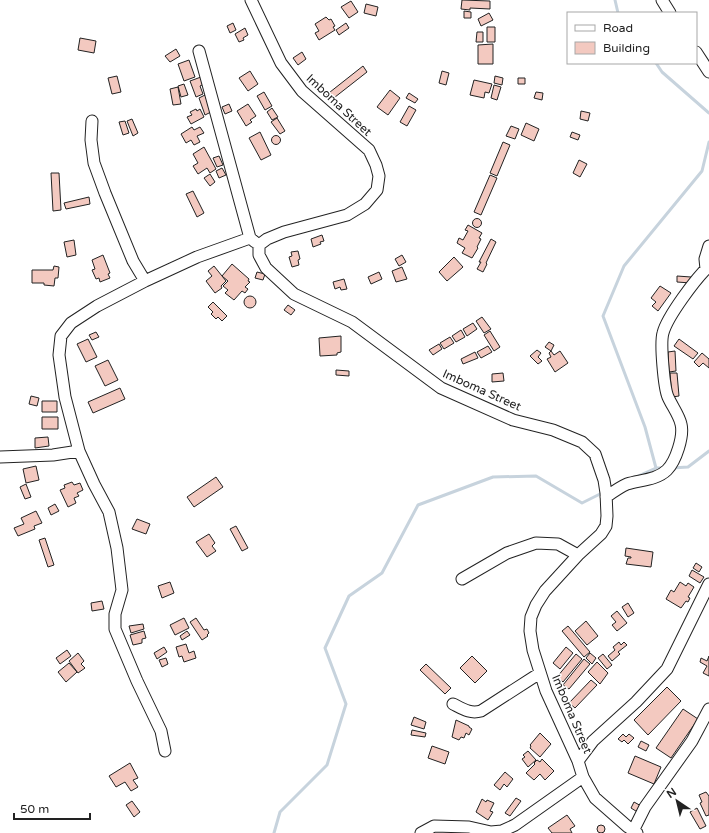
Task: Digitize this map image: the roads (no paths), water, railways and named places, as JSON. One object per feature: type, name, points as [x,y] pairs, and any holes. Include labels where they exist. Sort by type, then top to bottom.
[{"type":"street","name":"Imboma Street","points":[[251,0],[281,63],[302,91],[368,150],[376,165],[379,176],[377,190],[373,195],[365,204],[347,215],[284,232],[267,239],[259,245],[259,255],[266,268],[294,294],[352,322],[441,388],[513,420],[553,430],[582,442],[595,454],[604,480],[607,516],[606,526],[601,534],[578,555],[545,591],[536,605],[531,617],[530,631],[533,650],[546,691],[578,761],[583,777],[595,798],[628,828],[635,832]]},
{"type":"street","points":[[662,0],[669,12]]},
{"type":"street","points":[[198,51],[250,238],[259,245]]},
{"type":"street","points":[[697,54],[709,72]]},
{"type":"street","points":[[92,121],[91,140],[94,163],[133,261],[145,281]]},
{"type":"street","points":[[165,751],[161,731],[137,681],[115,629],[115,614],[122,590],[117,548],[109,512],[79,451],[65,397],[59,355],[61,336],[71,323],[77,319],[97,306],[145,281],[197,257],[250,238]]},
{"type":"street","points":[[606,495],[627,484],[653,478],[670,466],[677,452],[682,434],[681,424],[668,396],[664,382],[662,334],[669,320],[688,291],[707,267],[705,260],[709,246]]},
{"type":"street","points":[[0,457],[22,458],[79,451]]},
{"type":"street","points":[[462,579],[507,553],[536,543],[558,544],[578,555]]},
{"type":"street","points":[[578,761],[593,741],[636,702],[667,669],[709,584]]},
{"type":"street","points":[[453,704],[474,713],[481,711],[540,672]]},
{"type":"street","points":[[635,832],[645,807],[692,741],[709,709]]},
{"type":"street","points":[[421,833],[434,826],[469,827],[491,832],[514,829],[583,777]]},
{"type":"waterway","points":[[615,0],[618,12]]},
{"type":"waterway","points":[[657,64],[662,72],[709,113]]},
{"type":"waterway","points":[[656,468],[645,427],[603,316],[624,266],[702,171],[709,142]]},
{"type":"waterway","points":[[672,468],[688,467],[709,451]]},
{"type":"waterway","points":[[636,477],[656,468],[665,468]]},
{"type":"waterway","points":[[274,833],[280,812],[327,765],[346,704],[325,648],[349,596],[382,573],[418,505],[493,477],[536,476],[582,503],[604,492]]}]
